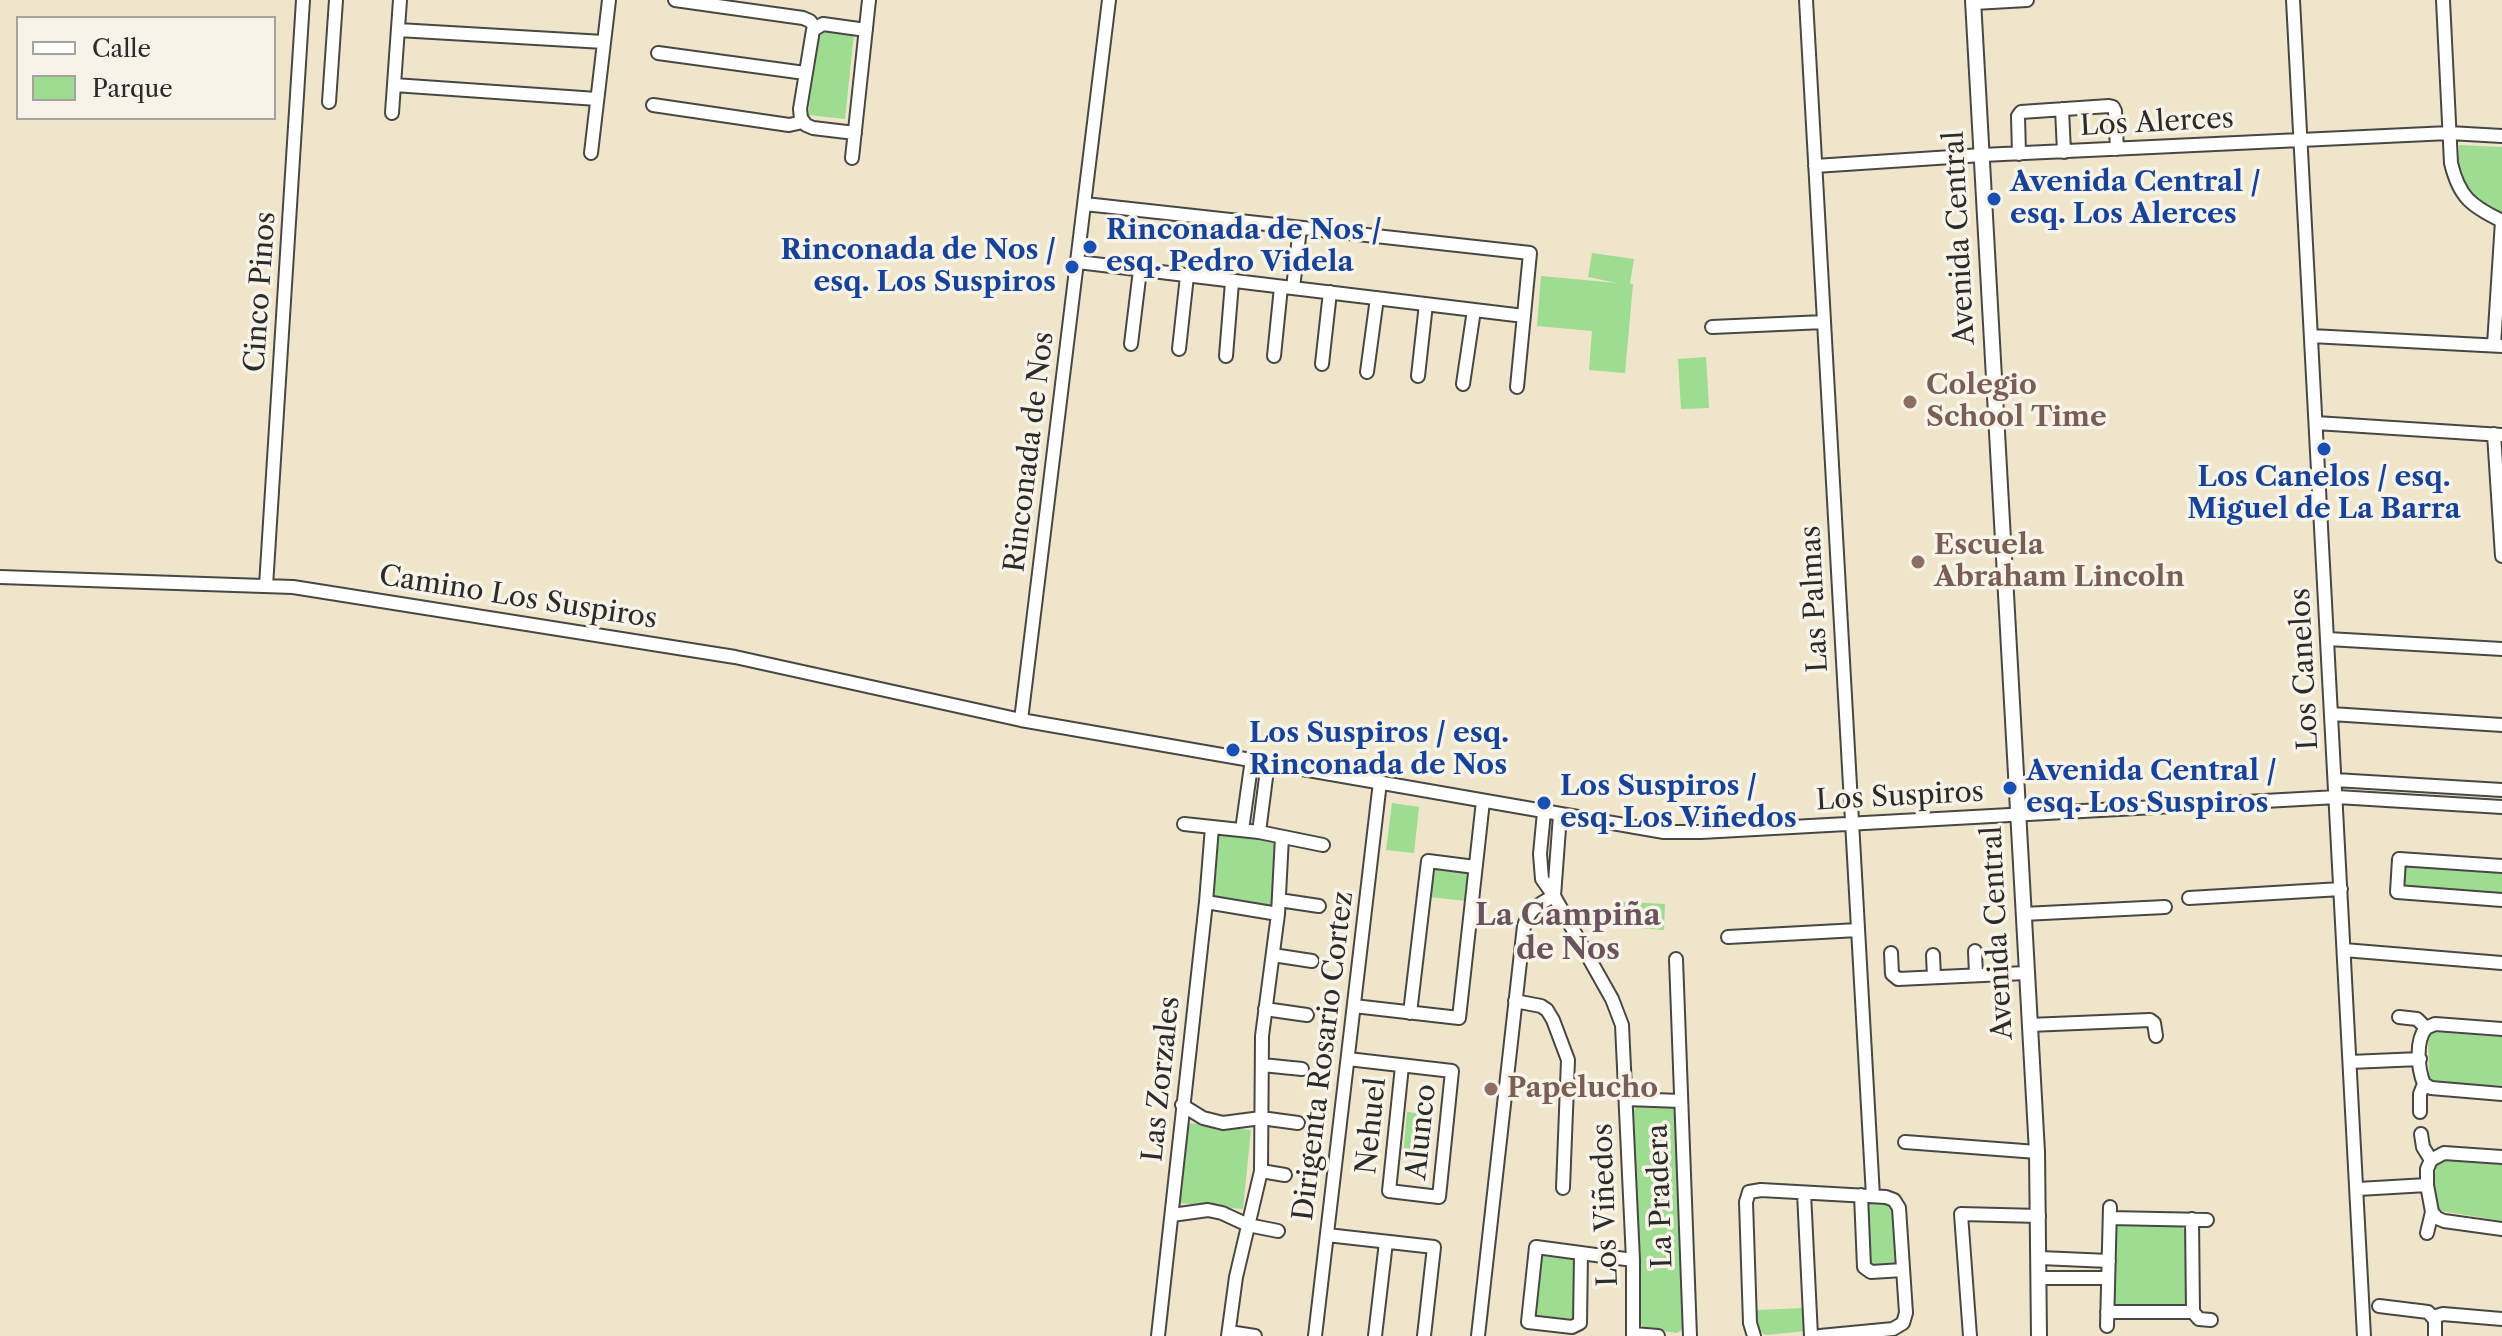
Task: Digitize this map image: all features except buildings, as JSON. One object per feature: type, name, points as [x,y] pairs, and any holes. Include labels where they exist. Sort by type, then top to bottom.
[{"type":"street","name":"Cinco Pinos","points":[[266,586],[303,0]]},
{"type":"street","points":[[329,102],[336,0]]},
{"type":"street","points":[[392,113],[400,0]]},
{"type":"street","points":[[591,153],[609,0]]},
{"type":"street","points":[[675,0],[803,18],[815,27]]},
{"type":"street","points":[[852,158],[869,0]]},
{"type":"street","name":"Rinconada de Nos","points":[[1021,720],[1109,0]]},
{"type":"street","name":"Las Palmas","points":[[1806,0],[1858,930],[1867,1196],[1864,1267],[1871,1272],[1903,1270]]},
{"type":"street","points":[[1974,2],[2027,0]]},
{"type":"street","name":"Los Canelos","points":[[2293,0],[2364,1336]]},
{"type":"street","points":[[2311,336],[2498,346],[2502,221],[2474,206],[2456,185],[2451,163],[2443,0]]},
{"type":"street","name":"Avenida Central","points":[[1974,2],[2037,1152],[2039,1336]]},
{"type":"street","points":[[855,133],[813,128],[803,122],[800,113],[810,37],[815,27],[827,24],[866,30]]},
{"type":"street","points":[[398,30],[604,42]]},
{"type":"street","points":[[658,53],[805,73]]},
{"type":"street","points":[[394,85],[597,99]]},
{"type":"street","points":[[653,105],[789,125],[803,122]]},
{"type":"street","points":[[2019,154],[2019,113],[2062,109],[2113,107],[2117,149]]},
{"type":"street","points":[[2062,109],[2064,152]]},
{"type":"street","name":"Los Alerces","points":[[1815,166],[2449,133],[2502,136]]},
{"type":"street","points":[[1085,204],[1530,253],[1517,387]]},
{"type":"street","points":[[1274,356],[1300,228]]},
{"type":"street","points":[[1078,262],[1524,316]]},
{"type":"street","points":[[1131,344],[1140,270]]},
{"type":"street","points":[[1179,349],[1187,276]]},
{"type":"street","points":[[1226,356],[1232,282]]},
{"type":"street","points":[[1322,364],[1330,292]]},
{"type":"street","points":[[1367,372],[1377,298]]},
{"type":"street","points":[[1418,376],[1426,304]]},
{"type":"street","points":[[1463,384],[1474,310]]},
{"type":"street","points":[[1712,327],[1824,322]]},
{"type":"street","points":[[2316,423],[2498,434],[2502,556]]},
{"type":"street","name":"Camino Los Suspiros","points":[[0,577],[293,587],[735,657],[1021,720]]},
{"type":"street","points":[[2328,639],[2502,649]]},
{"type":"street","points":[[2331,714],[2502,725]]},
{"type":"street","name":"Los Suspiros","points":[[1021,720],[1645,831],[1682,833],[2337,797],[2502,807]]},
{"type":"street","points":[[1242,830],[1252,759]]},
{"type":"street","points":[[1259,832],[1268,762]]},
{"type":"street","points":[[2335,780],[2502,790]]},
{"type":"street","name":"Dirigenta Rosario Cortez","points":[[1315,1336],[1380,782]]},
{"type":"street","points":[[1354,1006],[1459,1018],[1483,801]]},
{"type":"street","name":"Los Viñedos","points":[[1544,812],[1542,879],[1616,1008],[1623,1034],[1633,1260],[1633,1335]]},
{"type":"street","points":[[1478,1336],[1527,914],[1554,896],[1560,815]]},
{"type":"street","points":[[1184,824],[1259,832],[1323,845]]},
{"type":"street","name":"Las Zorzales","points":[[1158,1336],[1212,827]]},
{"type":"street","points":[[1255,1336],[1228,1334],[1236,1277],[1261,1171],[1265,1009],[1278,907],[1282,837]]},
{"type":"street","points":[[2502,866],[2399,859],[2397,892],[2502,900]]},
{"type":"street","points":[[1410,1013],[1428,861],[1475,867]]},
{"type":"street","points":[[2189,898],[2341,889]]},
{"type":"street","points":[[1206,902],[1278,907],[1319,906]]},
{"type":"street","points":[[2023,914],[2165,907]]},
{"type":"street","points":[[1728,937],[1858,930]]},
{"type":"street","points":[[2344,950],[2502,963]]},
{"type":"street","points":[[1975,951],[1976,975]]},
{"type":"street","points":[[1891,953],[1894,978],[2026,973]]},
{"type":"street","points":[[1273,955],[1312,961]]},
{"type":"street","points":[[1933,955],[1934,977]]},
{"type":"street","name":"La Pradera","points":[[1676,959],[1690,1336]]},
{"type":"street","points":[[1515,1001],[1547,1010],[1568,1060],[1563,1188]]},
{"type":"street","points":[[1265,1009],[1307,1015]]},
{"type":"street","points":[[2399,1017],[2417,1019],[2426,1028]]},
{"type":"street","points":[[2029,1025],[2150,1020],[2154,1023],[2156,1036]]},
{"type":"street","points":[[2420,1112],[2420,1090],[2424,1084],[2420,1040],[2426,1028],[2438,1024],[2502,1029]]},
{"type":"street","points":[[1348,1059],[1402,1066]]},
{"type":"street","points":[[2350,1062],[2420,1059]]},
{"type":"street","points":[[1262,1065],[1302,1069]]},
{"type":"street","name":"Alunco","points":[[1402,1066],[1452,1071],[1439,1197]]},
{"type":"street","name":"Nehuel","points":[[1402,1066],[1389,1191],[1439,1197]]},
{"type":"street","points":[[2424,1084],[2431,1088],[2502,1094]]},
{"type":"street","points":[[1626,1099],[1681,1101]]},
{"type":"street","points":[[1182,1105],[1203,1118],[1223,1123],[1261,1118],[1298,1123]]},
{"type":"street","points":[[2421,1134],[2423,1147],[2431,1160]]},
{"type":"street","points":[[1905,1142],[2037,1152]]},
{"type":"street","points":[[2427,1233],[2432,1212],[2427,1185],[2431,1160],[2444,1153],[2502,1157]]},
{"type":"street","points":[[1261,1171],[1285,1175]]},
{"type":"street","points":[[2358,1189],[2427,1185]]},
{"type":"street","points":[[1754,1336],[1750,1323],[1747,1196],[1754,1190],[1890,1198],[1898,1205],[1906,1313],[1900,1326],[1820,1336]]},
{"type":"street","points":[[1804,1193],[1811,1336]]},
{"type":"street","points":[[1172,1215],[1208,1210],[1248,1225],[1278,1231]]},
{"type":"street","points":[[2107,1326],[2110,1212],[2207,1220]]},
{"type":"street","points":[[2432,1212],[2444,1221],[2502,1229]]},
{"type":"street","points":[[1970,1336],[1961,1214],[2039,1216]]},
{"type":"street","points":[[2192,1219],[2193,1312],[2199,1319],[2211,1320]]},
{"type":"street","points":[[1327,1235],[1434,1247],[1424,1336]]},
{"type":"street","points":[[1375,1336],[1386,1242]]},
{"type":"street","points":[[1581,1254],[1580,1323],[1572,1327],[1528,1322],[1536,1247],[1633,1260]]},
{"type":"street","points":[[2040,1258],[2109,1261]]},
{"type":"street","points":[[2039,1278],[2108,1278]]},
{"type":"street","points":[[2379,1306],[2428,1312],[2436,1325],[2435,1336]]},
{"type":"street","points":[[2107,1312],[2193,1312]]},
{"type":"street","points":[[2433,1317],[2443,1314],[2502,1319]]},
{"type":"street","points":[[1633,1335],[1658,1336]]},
{"type":"green space","points":[[818,29],[854,34],[845,119],[808,115]]},
{"type":"green space","points":[[2459,145],[2502,147],[2502,214],[2487,208],[2463,184],[2459,170]]},
{"type":"green space","points":[[1592,253],[1634,259],[1625,373],[1589,370],[1592,331],[1537,326],[1541,276],[1617,283],[1588,277]]},
{"type":"green space","points":[[1706,357],[1709,408],[1681,409],[1678,359]]},
{"type":"green space","points":[[1392,803],[1419,807],[1414,853],[1386,850]]},
{"type":"green space","points":[[1223,832],[1273,840],[1275,843],[1272,907],[1212,899],[1218,837]]},
{"type":"green space","points":[[2410,863],[2502,870],[2502,897],[2403,890],[2401,867]]},
{"type":"green space","points":[[1433,869],[1470,873],[1466,901],[1429,897]]},
{"type":"green space","points":[[1623,902],[1665,904],[1664,930],[1621,927]]},
{"type":"green space","points":[[2434,1032],[2502,1037],[2502,1086],[2434,1082],[2429,1077],[2428,1036]]},
{"type":"green space","points":[[1638,1106],[1669,1106],[1679,1110],[1685,1328],[1677,1333],[1643,1328],[1638,1317],[1632,1112]]},
{"type":"green space","points":[[1407,1112],[1435,1115],[1430,1159],[1403,1156]]},
{"type":"green space","points":[[1188,1123],[1251,1130],[1243,1209],[1180,1203]]},
{"type":"green space","points":[[2439,1162],[2502,1165],[2502,1221],[2441,1211],[2436,1200],[2434,1179]]},
{"type":"green space","points":[[1865,1202],[1890,1203],[1894,1210],[1897,1262],[1892,1266],[1868,1267]]},
{"type":"green space","points":[[2122,1223],[2179,1225],[2185,1230],[2187,1302],[2184,1306],[2121,1307],[2115,1304],[2115,1228]]},
{"type":"green space","points":[[1539,1256],[1579,1259],[1575,1319],[1535,1316]]},
{"type":"green space","points":[[1804,1308],[1806,1331],[1766,1335],[1759,1331],[1756,1310]]},
{"type":"place","name":"Avenida Central / esq. Los Alerces","points":[[1994,199]]},
{"type":"place","name":"Rinconada de Nos / esq. Pedro Videla","points":[[1090,247]]},
{"type":"place","name":"Rinconada de Nos / esq. Los Suspiros","points":[[1072,267]]},
{"type":"place","name":"Colegio School Time","points":[[1910,402]]},
{"type":"place","name":"Los Canelos / esq. Miguel de La Barra","points":[[2324,449]]},
{"type":"place","name":"Escuela Abraham Lincoln","points":[[1918,562]]},
{"type":"place","name":"Los Suspiros / esq. Rinconada de Nos","points":[[1233,750]]},
{"type":"place","name":"Avenida Central / esq. Los Suspiros","points":[[2010,788]]},
{"type":"place","name":"Los Suspiros / esq. Los Viñedos","points":[[1544,803]]},
{"type":"place","name":"Papelucho","points":[[1491,1089]]},
{"type":"district","name":"La Campiña de Nos","points":[[1568,933]]}]
